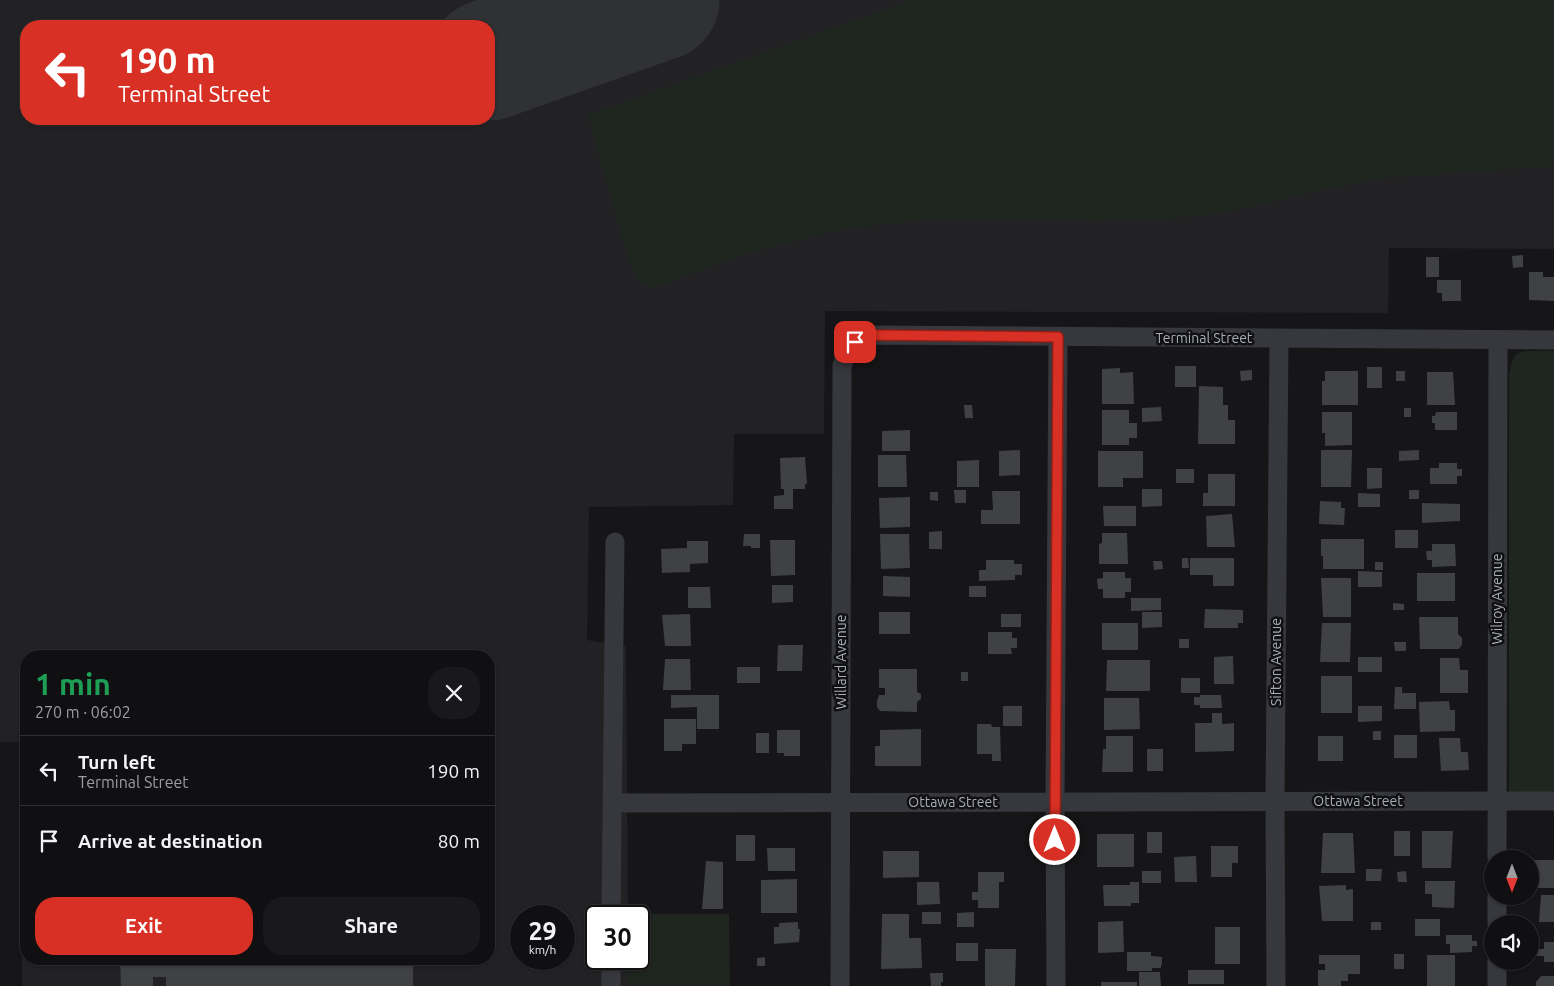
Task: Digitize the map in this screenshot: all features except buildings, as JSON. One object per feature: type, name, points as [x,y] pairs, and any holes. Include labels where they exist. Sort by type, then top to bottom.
[{"type":"street","name":"Terminal Street","points":[[855,342],[869,335],[1554,340]]},
{"type":"street","points":[[1056,986],[1055,801],[1058,337]]},
{"type":"street","name":"Sifton Avenue","points":[[1276,986],[1275,801],[1279,339]]},
{"type":"street","name":"Wilroy Avenue","points":[[1497,850],[1498,340]]},
{"type":"street","name":"Willard Avenue","points":[[840,986],[842,366],[846,352],[855,342]]},
{"type":"street","points":[[611,905],[615,542]]},
{"type":"street","name":"Ottawa Street","points":[[613,803],[1554,801]]},
{"type":"street","points":[[611,970],[611,986]]},
{"type":"street","points":[[1498,970],[1498,986]]},
{"type":"shaded area","points":[[0,0],[1554,0],[1554,249],[1389,248],[1388,313],[825,311],[824,434],[734,434],[733,505],[589,507],[587,640],[626,646],[628,905],[585,905],[585,970],[627,970],[627,986],[22,986],[22,965],[495,965],[495,650],[20,650],[20,742],[0,742]]},
{"type":"shaded area","points":[[912,0],[1554,0],[1554,166],[1385,178],[1312,192],[1223,213],[1175,218],[1100,221],[935,219],[876,225],[824,233],[743,255],[654,288],[642,282],[633,270],[623,241],[588,115]]},
{"type":"shaded area","points":[[1528,351],[1554,351],[1554,792],[1509,792],[1509,374],[1512,361],[1516,355]]},
{"type":"shaded area","points":[[650,914],[729,914],[730,986],[627,986],[627,970],[650,970]]},
{"type":"runway","points":[[495,58],[659,0]]},
{"type":"route","points":[[855,342],[869,335],[1058,337],[1055,840]]}]
